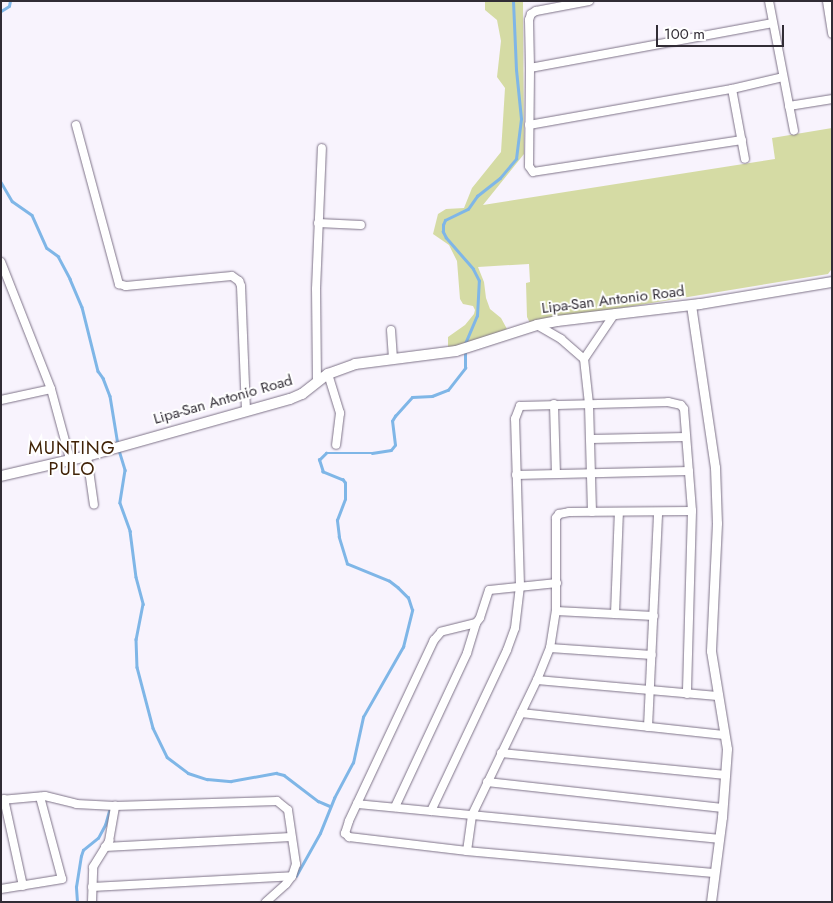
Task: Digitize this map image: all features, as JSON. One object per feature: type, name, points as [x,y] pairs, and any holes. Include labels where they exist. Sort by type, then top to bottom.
[{"type":"main road","name":"Lipa-San Antonio Road","points":[[1,476],[87,456],[137,440],[296,397],[328,374],[355,364],[456,351],[537,326],[615,313],[691,305],[832,282]]},
{"type":"street","points":[[589,1],[533,12],[529,20],[529,166],[533,172],[742,140]]},
{"type":"street","points":[[769,1],[794,130]]},
{"type":"street","points":[[827,1],[832,34]]},
{"type":"street","points":[[530,68],[773,23]]},
{"type":"street","points":[[529,125],[732,89],[783,77]]},
{"type":"street","points":[[732,89],[745,159]]},
{"type":"street","points":[[789,106],[832,99]]},
{"type":"street","points":[[76,124],[119,284],[126,286],[232,276],[239,281],[241,286],[246,411]]},
{"type":"street","points":[[317,382],[315,320],[318,223],[323,169],[322,148]]},
{"type":"street","points":[[318,223],[361,225]]},
{"type":"street","points":[[1,262],[51,389],[70,459]]},
{"type":"street","points":[[691,305],[715,467],[717,523],[710,632],[717,696],[727,749],[723,808],[711,902]]},
{"type":"street","points":[[592,512],[591,440],[584,359],[615,313]]},
{"type":"street","points":[[537,326],[561,339],[584,359]]},
{"type":"street","points":[[391,330],[393,359]]},
{"type":"street","points":[[328,374],[340,413],[336,444]]},
{"type":"street","points":[[1,400],[51,389]]},
{"type":"street","points":[[431,811],[512,639],[515,628],[520,586],[516,412],[520,406],[525,404],[675,402],[684,409],[692,511],[687,694]]},
{"type":"street","points":[[554,404],[556,474]]},
{"type":"street","points":[[591,440],[686,437]]},
{"type":"street","points":[[87,456],[94,505]]},
{"type":"street","points":[[516,475],[689,471]]},
{"type":"street","points":[[467,851],[472,816],[537,680],[550,648],[556,611],[556,518],[560,514],[569,512],[692,511]]},
{"type":"street","points":[[615,614],[619,512]]},
{"type":"street","points":[[648,727],[658,512]]},
{"type":"street","points":[[395,808],[467,653],[489,590],[557,583]]},
{"type":"street","points":[[556,611],[654,616]]},
{"type":"street","points":[[476,623],[442,632],[434,640],[345,833],[349,836],[467,851],[715,873]]},
{"type":"street","points":[[550,648],[652,655]]},
{"type":"street","points":[[537,680],[717,696]]},
{"type":"street","points":[[521,713],[724,735]]},
{"type":"street","points":[[501,753],[726,775]]},
{"type":"street","points":[[487,782],[723,808]]},
{"type":"street","points":[[1,890],[62,879],[40,797]]},
{"type":"street","points":[[23,886],[2,800],[40,797],[76,804],[115,806],[277,801],[288,810],[296,864],[292,876],[266,902]]},
{"type":"street","points":[[357,804],[719,839]]},
{"type":"street","points":[[92,902],[93,867],[110,835],[115,806]]},
{"type":"street","points":[[105,847],[291,837]]},
{"type":"street","points":[[92,887],[292,876]]},
{"type":"green space","points":[[485,1],[523,1],[524,154],[483,205],[775,159],[772,138],[832,128],[831,270],[828,274],[530,323],[527,317],[526,283],[530,282],[529,264],[478,267],[484,282],[486,298],[490,309],[501,318],[507,329],[476,342],[448,348],[448,337],[465,325],[475,310],[473,306],[463,304],[460,299],[457,261],[449,245],[433,234],[438,214],[446,209],[464,208],[472,188],[501,152],[505,88],[497,77],[501,41],[497,20],[485,10]]},
{"type":"waterway","points":[[1,11],[9,6],[10,1]]},
{"type":"waterway","points":[[464,346],[477,316],[479,281],[473,269],[446,238],[443,232],[443,225],[445,220],[468,209],[477,196],[500,178],[516,159],[521,119],[516,70],[513,1]]},
{"type":"waterway","points":[[1,182],[12,201],[32,215],[47,248],[58,256],[70,279],[82,307],[98,371],[110,396],[118,445]]},
{"type":"waterway","points":[[296,876],[320,833],[334,798],[353,763],[363,717],[403,647],[412,610],[408,598],[389,581],[347,564],[339,537],[337,520],[345,499],[345,483],[343,480],[323,472],[319,460],[326,453],[372,453],[391,450],[395,445],[392,421],[395,416],[412,397],[432,396],[448,390],[465,368],[465,352]]},
{"type":"waterway","points":[[119,450],[125,470],[120,503],[130,531],[136,577],[143,604],[136,639],[137,667],[153,728],[167,757],[188,773],[207,779],[231,781],[276,773],[284,775],[318,801],[330,806]]},
{"type":"waterway","points":[[77,902],[76,887],[83,850],[98,838],[105,825],[110,807]]},
{"type":"district","name":"MUNTING PULO","points":[[72,459]]}]
